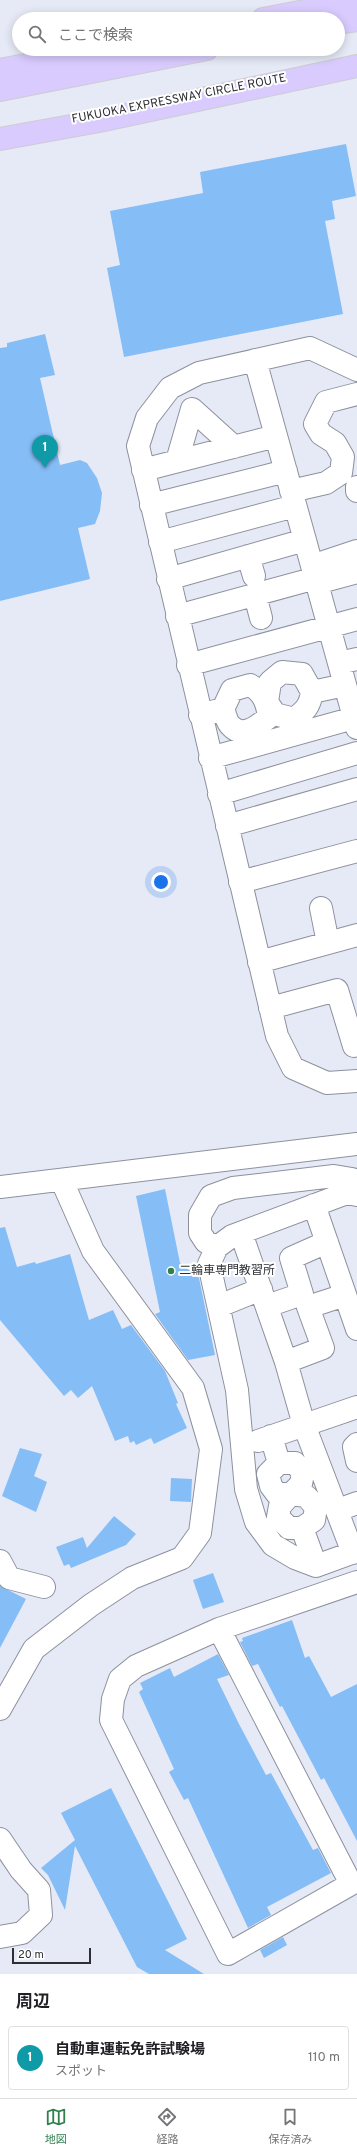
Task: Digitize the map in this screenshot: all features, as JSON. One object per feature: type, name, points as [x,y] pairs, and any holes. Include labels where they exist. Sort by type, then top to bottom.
[{"type":"highway","points":[[300,12],[357,1]]},
{"type":"highway","points":[[345,22],[357,20]]},
{"type":"highway","points":[[0,70],[72,56]]},
{"type":"highway","points":[[0,90],[172,56]]},
{"type":"highway","points":[[0,139],[99,121],[357,65]]},
{"type":"highway","name":"FUKUOKA EXPRESSWAY CIRCLE ROUTE","points":[[0,135],[357,65]]},
{"type":"street","points":[[357,370],[310,348],[199,372],[170,388],[147,418],[138,446],[188,665],[277,1036],[293,1068],[327,1084],[357,1081]]},
{"type":"street","points":[[210,758],[356,723],[345,685],[348,661],[329,626],[255,360]]},
{"type":"street","points":[[151,505],[291,490],[326,483],[341,473],[343,457],[334,442],[321,434],[315,424],[326,402],[357,394]]},
{"type":"street","points":[[177,461],[192,409],[234,447]]},
{"type":"street","points":[[143,470],[276,436]]},
{"type":"street","points":[[160,542],[291,490]]},
{"type":"street","points":[[177,616],[252,576],[305,540]]},
{"type":"street","points":[[168,579],[252,576],[315,576],[357,568]]},
{"type":"street","points":[[252,576],[261,618]]},
{"type":"street","points":[[188,665],[357,619]]},
{"type":"street","points":[[312,692],[302,674],[282,672],[270,682],[267,702],[269,717],[255,729],[241,732],[230,726],[223,709],[232,690],[250,684],[258,689],[267,702],[275,714],[294,719],[305,711],[310,703],[312,692]]},
{"type":"street","points":[[312,692],[345,685]]},
{"type":"street","points":[[200,715],[223,709]]},
{"type":"street","points":[[219,794],[357,753]]},
{"type":"street","points":[[227,826],[357,789]]},
{"type":"street","points":[[240,882],[357,851]]},
{"type":"street","points":[[321,908],[328,943]]},
{"type":"street","points":[[259,962],[357,935]]},
{"type":"street","points":[[270,1008],[338,990],[354,1046],[357,1045]]},
{"type":"street","points":[[0,1188],[357,1144]]},
{"type":"street","points":[[218,1247],[206,1242],[200,1233],[200,1215],[211,1196],[233,1188],[334,1176],[352,1180],[357,1185]]},
{"type":"street","points":[[0,1709],[34,1649],[91,1605],[132,1578],[182,1558],[200,1533],[211,1449],[193,1388],[93,1251],[62,1181]]},
{"type":"street","points":[[242,1233],[286,1362],[304,1425],[347,1506],[355,1552],[316,1566],[295,1558],[273,1545],[256,1522],[246,1489],[237,1390],[219,1306],[208,1264],[218,1247],[232,1236],[347,1193],[357,1195]]},
{"type":"street","points":[[314,1205],[357,1330]]},
{"type":"street","points":[[219,1306],[264,1298],[302,1294],[291,1258],[327,1242]]},
{"type":"street","points":[[286,1362],[323,1348],[308,1307],[345,1295]]},
{"type":"street","points":[[242,1446],[357,1407]]},
{"type":"street","points":[[271,1436],[279,1463],[295,1463],[303,1473],[301,1484],[291,1494],[306,1496],[316,1507],[314,1520],[302,1528],[316,1566]]},
{"type":"street","points":[[357,1444],[354,1447],[357,1461]]},
{"type":"street","points":[[0,1561],[9,1578],[44,1587]]},
{"type":"street","points":[[219,1629],[351,1884],[228,1954],[111,1720],[113,1699],[120,1679],[136,1666],[219,1629],[357,1582]]},
{"type":"street","points":[[0,1839],[21,1870],[39,1890],[41,1916],[22,1933],[0,1937]]},
{"type":"building","points":[[346,144],[356,196],[332,201],[335,219],[325,221],[343,314],[124,357],[107,268],[120,265],[110,211],[203,193],[200,172]]},
{"type":"building","points":[[45,334],[55,375],[40,378],[60,465],[80,460],[87,463],[97,478],[102,493],[100,511],[95,524],[78,528],[90,579],[0,601],[0,348],[7,347],[7,343]]},
{"type":"building","name":"二輪車専門教習所","points":[[165,1189],[180,1263],[199,1278],[215,1355],[188,1360],[155,1314],[160,1312],[136,1196]]},
{"type":"building","points":[[5,1227],[17,1267],[35,1262],[36,1264],[70,1254],[89,1320],[113,1310],[122,1329],[131,1325],[165,1371],[178,1403],[176,1404],[187,1428],[154,1444],[151,1438],[136,1445],[134,1441],[130,1443],[128,1436],[115,1441],[92,1386],[78,1398],[71,1390],[64,1396],[0,1320],[0,1228]]},
{"type":"building","points":[[20,1448],[42,1454],[34,1476],[47,1482],[36,1512],[2,1496]]},
{"type":"building","points":[[171,1478],[192,1479],[191,1502],[170,1501]]},
{"type":"building","points":[[114,1516],[136,1534],[126,1545],[71,1568],[69,1564],[64,1566],[56,1547],[83,1537],[87,1548]]},
{"type":"building","points":[[213,1573],[224,1602],[203,1609],[193,1580]]},
{"type":"building","points":[[0,1586],[26,1599],[0,1648]]},
{"type":"building","points":[[292,1620],[305,1658],[309,1656],[331,1697],[357,1684],[357,1841],[324,1778],[321,1780],[258,1664],[252,1666],[240,1642],[243,1641],[242,1638]]},
{"type":"building","points":[[218,1654],[229,1675],[217,1679],[238,1722],[266,1775],[271,1773],[313,1850],[318,1848],[331,1873],[267,1907],[271,1915],[248,1928],[188,1798],[184,1800],[169,1772],[174,1769],[139,1692],[143,1689],[140,1683],[170,1668],[174,1677]]},
{"type":"building","points":[[111,1788],[187,1939],[165,1950],[204,1974],[149,1974],[137,1967],[75,1846],[65,1910],[48,1875],[41,1868],[75,1840],[61,1813]]},
{"type":"building","points":[[283,1937],[287,1945],[264,1958],[260,1950]]},
{"type":"place","name":"自動車運転免許試験場","points":[[45,468]]},
{"type":"place","name":"二輪車専門教習所","points":[[171,1271]]}]
